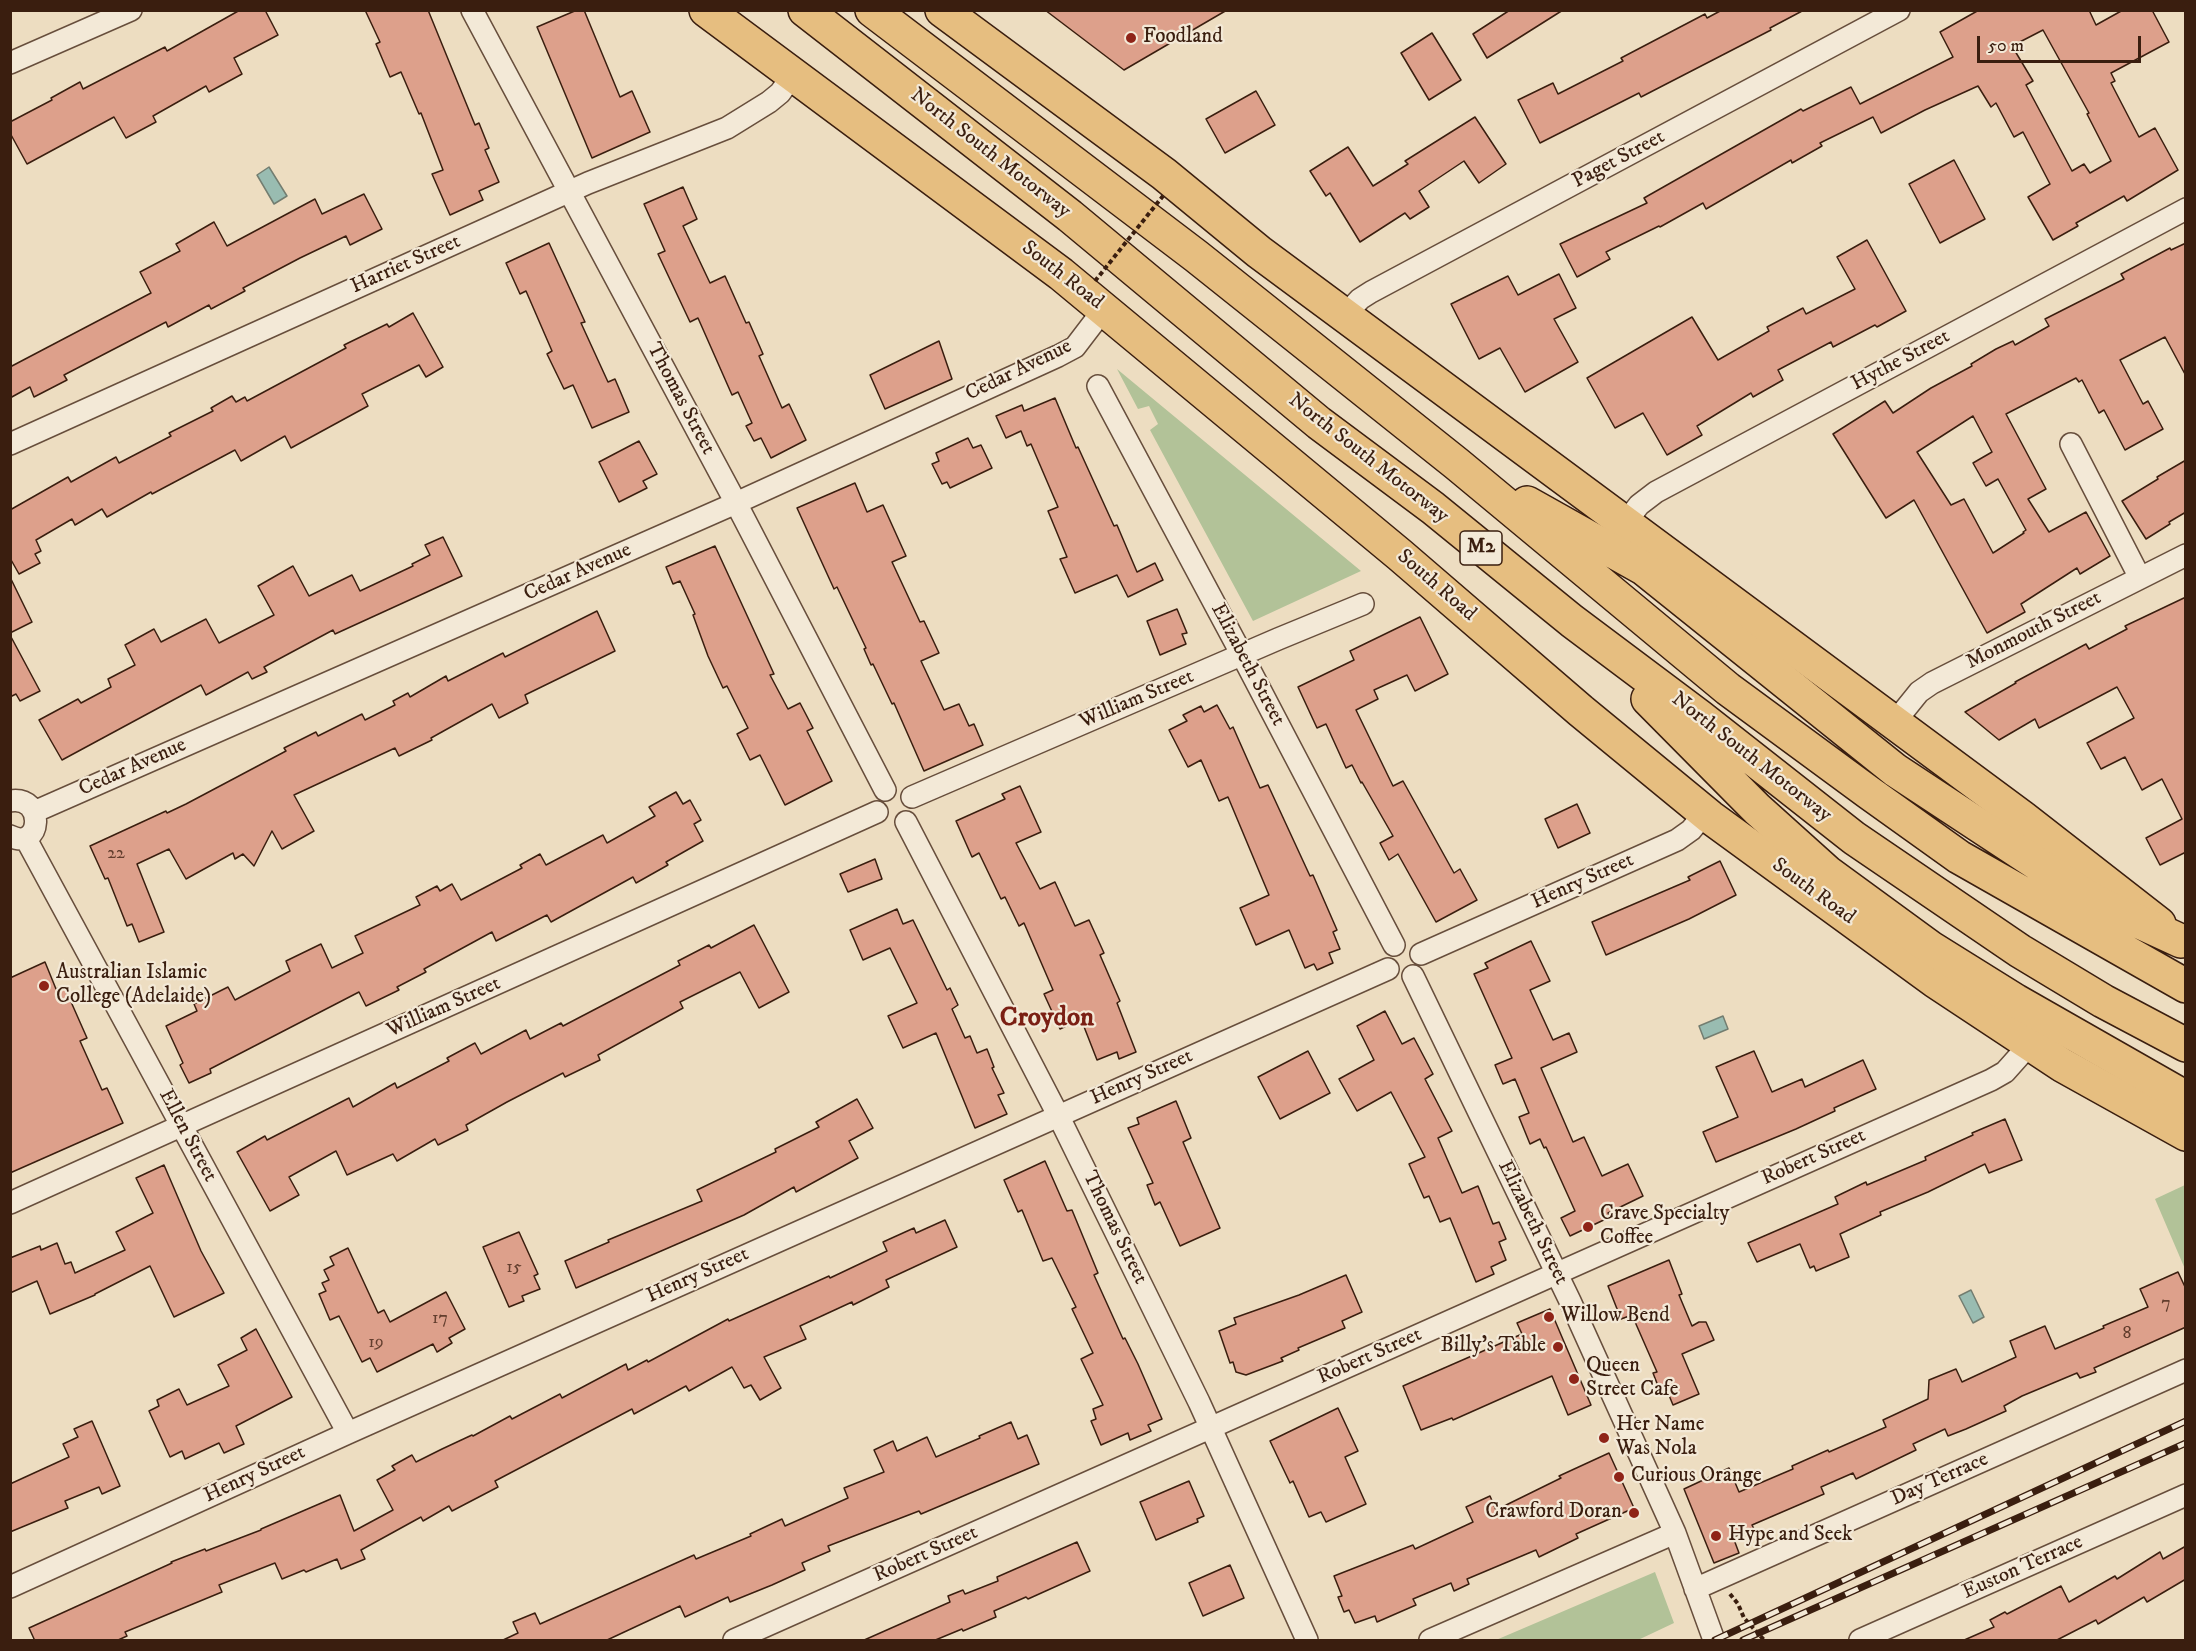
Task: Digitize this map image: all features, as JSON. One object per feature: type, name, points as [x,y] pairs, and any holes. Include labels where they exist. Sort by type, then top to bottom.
[{"type":"main road","name":"South Road","points":[[706,10],[1061,274],[1100,295],[1581,711],[1705,813],[1935,981],[2062,1065],[2186,1134]]},
{"type":"main road","name":"North South Motorway","points":[[805,10],[1070,216],[1319,423],[1432,508],[1572,621],[1700,717],[1854,838],[2020,951],[2103,1001],[2186,1045]]},
{"type":"main road","name":"North South Motorway","points":[[872,10],[1196,256],[1457,464],[1728,689],[1959,857],[2186,986]]},
{"type":"main road","points":[[942,10],[1164,174],[1260,252],[2184,939]]},
{"type":"main road","points":[[1457,464],[1642,568],[1896,770],[2094,901],[2184,939]]},
{"type":"main road","points":[[1572,621],[1757,809],[1827,872],[1950,960],[2016,1001],[2186,1098]]},
{"type":"street","points":[[10,63],[131,10]]},
{"type":"street","name":"Thomas Street","points":[[472,10],[736,503],[885,790]]},
{"type":"street","name":"Paget Street","points":[[1345,315],[1360,299],[1371,292],[1899,10]]},
{"type":"street","name":"Harriet Street","points":[[10,444],[568,192],[727,128],[769,102],[780,93],[793,75]]},
{"type":"street","name":"Hythe Street","points":[[1625,523],[1639,505],[1656,492],[2186,209]]},
{"type":"street","name":"Cedar Avenue","points":[[34,812],[736,503],[1068,351],[1075,347],[1100,295]]},
{"type":"street","name":"Elizabeth Street","points":[[1098,386],[1394,945]]},
{"type":"street","points":[[2071,444],[2140,578]]},
{"type":"street","name":"Monmouth Street","points":[[1894,723],[1909,702],[1932,683],[2186,555]]},
{"type":"street","name":"William Street","points":[[912,797],[1363,604]]},
{"type":"street","points":[[903,788],[912,797],[913,813],[906,822],[892,825],[885,823],[877,812],[878,798],[885,790],[903,788]]},
{"type":"street","points":[[10,801],[24,802],[34,812],[36,823],[32,833],[18,838]]},
{"type":"street","name":"William Street","points":[[10,1203],[877,812]]},
{"type":"street","name":"Henry Street","points":[[1420,954],[1677,840],[1691,830],[1705,813]]},
{"type":"street","name":"Thomas Street","points":[[906,822],[1058,1115],[1212,1427],[1307,1641]]},
{"type":"street","name":"Ellen Street","points":[[18,838],[182,1126],[348,1433]]},
{"type":"street","points":[[1407,942],[1413,945],[1420,954],[1422,960],[1420,969],[1413,976],[1396,977],[1388,969],[1387,953],[1394,945],[1407,942]]},
{"type":"street","name":"Henry Street","points":[[10,1587],[348,1433],[1388,969]]},
{"type":"street","name":"Elizabeth Street","points":[[1413,976],[1557,1274],[1675,1533],[1714,1641]]},
{"type":"street","name":"Robert Street","points":[[734,1641],[1991,1080],[2005,1072],[2030,1044]]},
{"type":"street","name":"Day Terrace","points":[[1695,1589],[2186,1370]]},
{"type":"street","name":"Euston Terrace","points":[[1860,1641],[2186,1495]]},
{"type":"street","points":[[1430,1641],[1675,1533]]},
{"type":"path","points":[[1100,295],[1163,196]]},
{"type":"path","points":[[1728,1591],[1738,1604],[1744,1618],[1764,1641]]},
{"type":"green space","points":[[1117,369],[1361,571],[1253,621],[1150,430],[1158,424],[1149,406],[1138,409]]},
{"type":"green space","points":[[2185,1185],[2185,1269],[2155,1199]]},
{"type":"green space","points":[[1655,1572],[1674,1623],[1638,1640],[1496,1640]]},
{"type":"water","points":[[269,167],[287,196],[274,204],[257,175]]},
{"type":"water","points":[[1723,1016],[1728,1029],[1704,1039],[1699,1026]]},
{"type":"water","points":[[1971,1290],[1984,1317],[1973,1323],[1959,1296]]},
{"type":"building","points":[[240,10],[265,10],[278,35],[234,58],[242,74],[209,92],[206,86],[153,116],[156,122],[126,138],[114,117],[27,164],[10,133],[10,122],[80,82],[83,89],[165,47],[167,51]]},
{"type":"building","points":[[365,10],[428,10],[475,125],[479,123],[489,148],[485,150],[499,182],[479,191],[483,200],[450,215],[432,174],[443,170],[421,113],[419,114],[401,72],[390,77],[376,44],[380,42]]},
{"type":"building","points":[[577,10],[584,10],[620,97],[632,91],[650,132],[592,158],[537,27]]},
{"type":"building","name":"Foodland","points":[[1045,10],[1227,10],[1124,70]]},
{"type":"building","points":[[1510,10],[1563,10],[1487,58],[1473,34]]},
{"type":"building","points":[[1722,10],[1804,10],[1770,28],[1771,30],[1641,97],[1639,93],[1540,143],[1518,100],[1553,83],[1558,94],[1623,61],[1621,58],[1705,14],[1707,18]]},
{"type":"building","points":[[1979,10],[2089,10],[2096,25],[2123,10],[2152,10],[2169,42],[2111,73],[2115,81],[2111,83],[2139,137],[2155,128],[2178,170],[2127,201],[2124,196],[2076,223],[2078,226],[2053,240],[2028,197],[2050,184],[2023,132],[2014,137],[1996,103],[1991,107],[1978,86],[1881,133],[1873,117],[1820,143],[1822,146],[1792,163],[1791,160],[1706,209],[1703,203],[1660,227],[1606,252],[1610,259],[1577,277],[1560,244],[1647,203],[1644,198],[1801,109],[1803,111],[1851,87],[1860,104],[1953,57],[1940,32]],"holes":[[[2043,30],[2089,113],[2087,114],[2111,161],[2090,173],[2084,164],[2072,171],[2026,85],[2033,81],[2012,46]]]},
{"type":"building","points":[[1432,33],[1461,80],[1429,100],[1401,53]]},
{"type":"building","points":[[1256,91],[1275,125],[1225,153],[1206,119]]},
{"type":"building","points":[[1475,117],[1506,164],[1479,183],[1464,161],[1419,191],[1429,207],[1410,219],[1405,213],[1360,242],[1330,193],[1326,196],[1310,171],[1348,147],[1373,186],[1408,164],[1405,161]]},
{"type":"building","points":[[1954,160],[1985,219],[1940,243],[1909,184]]},
{"type":"building","points":[[683,187],[697,219],[683,226],[710,283],[725,276],[763,354],[759,356],[782,408],[789,404],[806,440],[771,458],[761,438],[754,441],[746,426],[752,423],[738,392],[732,395],[698,318],[690,322],[658,254],[665,251],[644,204]]},
{"type":"building","points":[[364,194],[382,229],[350,245],[346,236],[243,288],[245,291],[211,309],[209,305],[168,327],[166,322],[64,375],[67,380],[34,397],[30,387],[10,398],[10,367],[151,293],[140,272],[180,251],[176,244],[214,222],[227,246],[315,199],[322,214]]},
{"type":"building","points":[[1867,240],[1906,311],[1833,347],[1831,342],[1778,370],[1783,380],[1753,397],[1751,393],[1697,426],[1702,435],[1667,455],[1643,413],[1615,428],[1587,378],[1692,317],[1718,360],[1769,331],[1767,327],[1803,308],[1806,314],[1855,289],[1837,257]]},
{"type":"building","points":[[549,243],[585,322],[581,323],[608,382],[615,379],[629,412],[592,428],[573,385],[564,389],[547,354],[552,351],[526,291],[520,294],[506,263]]},
{"type":"building","points":[[2186,243],[2186,376],[2165,337],[2120,360],[2143,404],[2148,401],[2163,429],[2125,450],[2104,410],[2099,413],[2082,380],[2079,382],[2076,378],[2006,414],[2046,489],[2028,499],[2049,532],[2086,512],[2110,556],[2080,574],[2077,568],[2021,604],[2025,612],[1987,633],[1914,500],[1886,518],[1833,434],[1885,401],[1893,413],[1996,349],[2013,341],[2015,345],[2049,326],[2045,319],[2124,279],[2121,274],[2170,248],[2171,250]],"holes":[[[1973,416],[1992,452],[1973,463],[1986,486],[1998,479],[2026,530],[1993,553],[1964,499],[1951,505],[1917,452]]]},
{"type":"building","points":[[1559,274],[1576,308],[1554,319],[1578,362],[1525,392],[1500,348],[1479,359],[1451,304],[1508,276],[1518,295]]},
{"type":"building","points":[[413,313],[443,367],[426,377],[419,365],[362,394],[368,406],[291,448],[285,436],[241,461],[235,450],[107,517],[102,509],[75,525],[72,519],[36,540],[41,551],[35,554],[40,563],[19,574],[10,558],[10,510],[68,477],[71,482],[116,457],[119,463],[171,436],[169,433],[213,411],[211,408],[232,396],[236,402],[245,397],[247,401],[346,348],[344,345],[387,324],[389,327]]},
{"type":"building","points":[[939,341],[952,379],[885,409],[870,375]]},
{"type":"building","points":[[1055,398],[1076,448],[1078,447],[1114,526],[1117,525],[1137,572],[1155,563],[1163,580],[1128,597],[1117,575],[1075,593],[1060,559],[1067,557],[1048,511],[1058,507],[1031,444],[1027,446],[1021,431],[1006,438],[996,416],[1022,405],[1024,411]]},
{"type":"building","points":[[968,438],[973,448],[981,445],[992,468],[950,488],[947,482],[942,484],[932,464],[939,461],[936,453]]},
{"type":"building","points":[[639,441],[657,474],[643,481],[647,488],[619,502],[599,462]]},
{"type":"building","points":[[2186,460],[2186,512],[2146,539],[2122,501]]},
{"type":"building","points":[[855,483],[867,512],[883,505],[906,556],[892,562],[920,622],[924,621],[939,653],[921,661],[944,710],[959,704],[969,726],[974,724],[983,745],[924,771],[894,703],[892,704],[873,664],[871,665],[864,649],[866,648],[837,587],[834,589],[797,508]]},
{"type":"building","points":[[443,537],[462,576],[335,634],[333,630],[264,667],[267,672],[252,679],[248,672],[206,695],[201,685],[62,760],[39,720],[78,699],[81,703],[111,687],[108,679],[135,665],[125,645],[154,629],[161,642],[206,619],[219,643],[274,615],[258,586],[293,566],[309,596],[352,575],[360,591],[413,566],[412,564],[430,555],[425,545]]},
{"type":"building","points":[[715,546],[774,674],[770,675],[788,709],[800,703],[813,728],[807,731],[832,781],[785,805],[760,755],[750,760],[737,734],[748,728],[727,686],[723,688],[708,656],[693,615],[695,614],[680,581],[673,584],[666,567]]},
{"type":"building","points":[[10,577],[32,622],[10,633]]},
{"type":"building","points":[[2186,597],[2186,852],[2160,865],[2146,838],[2182,819],[2162,779],[2142,790],[2125,757],[2101,769],[2087,743],[2134,718],[2117,687],[2039,728],[2035,719],[1999,740],[1965,712],[2086,644],[2089,649],[2127,629],[2125,626]]},
{"type":"building","points":[[1177,609],[1187,633],[1182,634],[1186,644],[1160,655],[1147,621]]},
{"type":"building","points":[[597,611],[615,651],[525,695],[528,703],[499,718],[492,704],[431,738],[432,740],[399,756],[395,748],[294,795],[314,831],[282,849],[272,831],[254,866],[243,854],[235,859],[233,853],[186,879],[169,849],[137,864],[164,932],[139,942],[132,924],[127,926],[108,878],[105,879],[90,846],[186,804],[286,751],[284,748],[316,732],[318,736],[362,714],[365,720],[395,705],[393,701],[408,693],[410,697],[446,676],[448,681],[503,653],[505,657]]},
{"type":"building","points":[[1420,617],[1448,674],[1415,691],[1407,675],[1374,690],[1378,699],[1356,710],[1393,786],[1403,781],[1454,873],[1460,869],[1477,900],[1436,922],[1398,854],[1389,860],[1380,843],[1393,836],[1352,765],[1346,768],[1326,724],[1317,728],[1298,687],[1354,660],[1350,651]]},
{"type":"building","points":[[10,635],[40,691],[20,701],[16,694],[10,697]]},
{"type":"building","points":[[1217,705],[1230,729],[1233,727],[1260,788],[1268,785],[1310,876],[1313,875],[1337,930],[1333,932],[1340,949],[1329,953],[1333,963],[1317,970],[1314,964],[1305,968],[1289,930],[1256,945],[1240,908],[1269,895],[1228,797],[1219,801],[1201,760],[1188,767],[1169,730],[1187,721],[1183,715],[1201,706],[1204,712]]},
{"type":"building","points":[[1020,786],[1041,832],[1016,843],[1040,889],[1055,882],[1075,926],[1089,920],[1104,953],[1100,955],[1120,1001],[1117,1003],[1136,1052],[1119,1059],[1117,1052],[1097,1060],[1081,1019],[1060,1029],[1044,994],[1053,990],[1024,923],[1019,926],[1005,897],[1001,899],[979,853],[972,857],[956,821],[1005,799],[1002,794]]},
{"type":"building","points":[[676,792],[683,804],[690,800],[701,820],[694,824],[703,841],[666,862],[668,865],[636,883],[633,877],[551,922],[547,915],[496,941],[492,932],[424,969],[426,972],[397,987],[399,990],[366,1006],[359,992],[210,1069],[211,1073],[189,1083],[180,1065],[183,1063],[166,1026],[197,1011],[194,1004],[228,987],[235,1000],[290,971],[286,961],[321,944],[332,968],[363,953],[355,936],[420,905],[416,897],[437,886],[440,891],[452,884],[461,900],[522,868],[520,865],[540,854],[546,865],[603,835],[607,843],[655,816],[649,807]]},
{"type":"building","points":[[1577,804],[1590,833],[1558,848],[1545,819]]},
{"type":"building","points":[[875,859],[882,879],[848,892],[840,874]]},
{"type":"building","points":[[1720,861],[1736,895],[1689,919],[1606,955],[1592,922],[1690,880],[1688,877]]},
{"type":"building","points":[[897,909],[903,924],[913,920],[947,990],[950,988],[958,1005],[952,1009],[965,1038],[970,1036],[977,1053],[987,1049],[994,1067],[992,1068],[1004,1093],[998,1095],[1007,1114],[975,1128],[936,1033],[903,1048],[888,1016],[917,1003],[890,948],[863,960],[850,930]]},
{"type":"building","points":[[754,925],[789,992],[759,1008],[740,972],[680,1002],[683,1008],[598,1055],[600,1060],[565,1077],[563,1073],[507,1102],[466,1125],[468,1130],[438,1145],[435,1139],[397,1161],[393,1154],[347,1175],[336,1151],[289,1177],[299,1195],[270,1211],[237,1152],[265,1136],[267,1140],[349,1098],[353,1107],[395,1083],[397,1088],[449,1061],[447,1058],[475,1043],[481,1054],[526,1030],[530,1039],[561,1023],[563,1026],[680,965],[678,961],[709,945],[711,948]]},
{"type":"building","points":[[1531,941],[1550,981],[1530,990],[1553,1040],[1569,1033],[1577,1052],[1541,1068],[1573,1142],[1584,1137],[1602,1176],[1628,1164],[1643,1196],[1608,1213],[1610,1217],[1570,1236],[1561,1218],[1575,1211],[1546,1147],[1544,1148],[1540,1139],[1530,1144],[1519,1117],[1529,1113],[1515,1079],[1503,1084],[1495,1065],[1512,1058],[1474,974],[1488,968],[1485,963]]},
{"type":"building","name":"Australian Islamic College (Adelaide)","points":[[45,962],[56,989],[64,986],[87,1038],[80,1041],[102,1090],[107,1088],[123,1123],[10,1173],[10,978]]},
{"type":"building","points":[[1385,1011],[1402,1044],[1414,1038],[1433,1074],[1425,1079],[1452,1131],[1438,1138],[1462,1193],[1478,1186],[1493,1224],[1499,1222],[1506,1239],[1499,1242],[1506,1260],[1491,1267],[1494,1274],[1476,1282],[1450,1218],[1440,1222],[1429,1196],[1424,1198],[1409,1164],[1425,1157],[1391,1092],[1357,1111],[1339,1079],[1374,1060],[1357,1026]]},
{"type":"building","points":[[1308,1051],[1330,1093],[1280,1119],[1258,1077]]},
{"type":"building","points":[[1754,1051],[1772,1092],[1802,1079],[1805,1087],[1863,1060],[1876,1089],[1796,1129],[1716,1162],[1703,1132],[1738,1117],[1716,1067]]},
{"type":"building","points":[[857,1099],[873,1128],[849,1141],[858,1158],[796,1192],[794,1187],[744,1215],[576,1288],[565,1261],[609,1242],[608,1240],[702,1201],[697,1190],[776,1152],[775,1149],[819,1127],[816,1122]]},
{"type":"building","points":[[1176,1101],[1191,1138],[1183,1142],[1220,1228],[1180,1246],[1160,1202],[1155,1205],[1147,1185],[1153,1183],[1128,1128],[1139,1124],[1137,1118]]},
{"type":"building","points":[[2005,1119],[2022,1160],[1989,1173],[1985,1164],[1880,1212],[1881,1215],[1840,1234],[1849,1257],[1816,1271],[1814,1266],[1810,1268],[1800,1244],[1757,1262],[1748,1243],[1838,1204],[1835,1197],[1866,1182],[1867,1185],[1926,1160],[1925,1157]]},
{"type":"building","points":[[1045,1161],[1067,1211],[1072,1210],[1098,1273],[1094,1275],[1162,1419],[1148,1425],[1151,1431],[1130,1440],[1128,1433],[1101,1445],[1091,1421],[1096,1419],[1093,1409],[1103,1405],[1081,1359],[1093,1353],[1072,1309],[1076,1307],[1052,1258],[1043,1261],[1022,1210],[1018,1212],[1004,1180]]},
{"type":"building","points":[[164,1165],[201,1251],[224,1293],[174,1317],[150,1266],[95,1295],[50,1314],[37,1281],[10,1293],[10,1258],[40,1246],[41,1250],[57,1243],[65,1264],[71,1262],[75,1273],[125,1250],[116,1232],[153,1213],[136,1178]]},
{"type":"building","points":[[945,1220],[957,1247],[886,1280],[889,1287],[853,1305],[852,1302],[800,1326],[806,1339],[764,1357],[781,1388],[760,1400],[751,1385],[744,1388],[732,1367],[689,1391],[686,1386],[634,1414],[632,1409],[495,1481],[498,1487],[452,1511],[449,1506],[423,1521],[421,1517],[361,1550],[365,1559],[341,1569],[337,1559],[282,1579],[275,1563],[219,1585],[222,1592],[125,1632],[127,1636],[116,1641],[35,1641],[29,1628],[171,1562],[261,1530],[340,1495],[354,1531],[393,1510],[377,1480],[395,1470],[392,1466],[412,1455],[416,1462],[510,1416],[512,1419],[560,1394],[562,1398],[626,1364],[628,1370],[647,1360],[648,1362],[728,1319],[729,1321],[829,1276],[830,1278],[887,1251],[883,1242],[914,1228],[916,1233]]},
{"type":"building","points":[[519,1232],[538,1274],[534,1276],[540,1289],[522,1296],[524,1301],[509,1307],[483,1247]]},
{"type":"building","points":[[348,1248],[378,1313],[384,1310],[390,1322],[446,1292],[465,1329],[449,1338],[452,1343],[437,1352],[433,1344],[377,1372],[370,1358],[362,1362],[339,1316],[330,1320],[319,1294],[326,1291],[322,1283],[329,1280],[324,1270],[334,1265],[330,1257]]},
{"type":"building","points":[[1669,1260],[1682,1294],[1679,1295],[1692,1326],[1699,1322],[1706,1322],[1714,1340],[1682,1354],[1699,1394],[1673,1405],[1666,1388],[1660,1391],[1653,1373],[1657,1372],[1632,1315],[1621,1319],[1608,1286]]},
{"type":"building","points":[[2178,1272],[2186,1289],[2186,1327],[2094,1368],[2096,1372],[2080,1378],[2077,1373],[2022,1396],[2004,1406],[2006,1411],[1966,1429],[1948,1436],[1945,1429],[1913,1444],[1916,1450],[1856,1479],[1853,1473],[1821,1487],[1824,1494],[1752,1525],[1754,1529],[1733,1537],[1739,1553],[1714,1563],[1684,1489],[1729,1468],[1739,1492],[1793,1469],[1792,1466],[1886,1427],[1883,1420],[1928,1399],[1929,1380],[1956,1369],[1962,1382],[2016,1357],[2010,1341],[2045,1326],[2055,1349],[2148,1307],[2140,1289]]},
{"type":"building","points":[[1346,1275],[1362,1312],[1342,1321],[1345,1328],[1298,1348],[1299,1350],[1281,1358],[1283,1361],[1246,1375],[1236,1372],[1233,1362],[1230,1363],[1219,1331],[1236,1324],[1234,1318],[1299,1295]]},
{"type":"building","points":[[1550,1309],[1591,1405],[1568,1415],[1552,1376],[1453,1420],[1452,1418],[1421,1430],[1403,1386],[1522,1334],[1517,1323]]},
{"type":"building","points":[[256,1329],[292,1397],[236,1426],[244,1444],[224,1453],[219,1443],[185,1459],[182,1451],[170,1457],[149,1411],[159,1406],[157,1400],[179,1389],[187,1405],[229,1386],[218,1365],[247,1350],[241,1338]]},
{"type":"building","points":[[1338,1408],[1358,1451],[1345,1457],[1366,1504],[1326,1522],[1321,1512],[1309,1517],[1293,1481],[1290,1483],[1270,1441]]},
{"type":"building","points":[[92,1421],[120,1486],[102,1494],[99,1487],[65,1501],[68,1508],[10,1532],[10,1484],[69,1457],[63,1444],[78,1437],[74,1429]]},
{"type":"building","points":[[1011,1422],[1018,1439],[1027,1435],[1039,1464],[921,1514],[919,1511],[828,1546],[830,1551],[802,1563],[805,1570],[772,1585],[730,1602],[728,1597],[685,1617],[680,1606],[605,1641],[501,1641],[518,1633],[513,1622],[535,1613],[540,1624],[694,1555],[696,1559],[751,1536],[750,1534],[782,1519],[785,1526],[848,1498],[844,1488],[884,1472],[874,1450],[893,1441],[897,1451],[927,1437],[936,1457]]},
{"type":"building","points":[[1609,1453],[1634,1508],[1576,1534],[1578,1538],[1539,1557],[1536,1550],[1467,1579],[1469,1584],[1454,1591],[1451,1583],[1413,1599],[1416,1605],[1377,1622],[1375,1616],[1355,1623],[1349,1610],[1344,1612],[1338,1597],[1342,1596],[1334,1576],[1413,1545],[1415,1549],[1473,1522],[1466,1507],[1490,1496],[1496,1510],[1561,1478],[1559,1476]]},
{"type":"building","points":[[1189,1481],[1204,1516],[1197,1519],[1198,1522],[1156,1540],[1140,1502]]},
{"type":"building","points":[[1077,1542],[1090,1571],[1028,1599],[1026,1597],[994,1611],[996,1617],[933,1641],[862,1641],[950,1602],[948,1596],[963,1590],[965,1594],[998,1581],[997,1577]]},
{"type":"building","points":[[2186,1546],[2186,1579],[2147,1602],[2144,1597],[2098,1624],[2096,1620],[2055,1641],[1962,1641],[1994,1627],[1990,1620],[2005,1612],[2007,1614],[2061,1586],[2069,1602],[2115,1576],[2117,1579],[2160,1552],[2163,1559]]},
{"type":"building","points":[[1230,1565],[1244,1598],[1203,1616],[1189,1583]]},
{"type":"railway","points":[[1715,1640],[2186,1421]]},
{"type":"railway","points":[[1743,1640],[2186,1443]]},
{"type":"place","name":"Foodland","points":[[1131,38]]},
{"type":"place","name":"Australian Islamic College (Adelaide)","points":[[44,986]]},
{"type":"place","name":"Crave Specialty Coffee","points":[[1588,1227]]},
{"type":"place","name":"Willow Bend","points":[[1549,1317]]},
{"type":"place","name":"Billy's Table","points":[[1558,1347]]},
{"type":"place","name":"Queen Street Cafe","points":[[1574,1379]]},
{"type":"place","name":"Her Name Was Nola","points":[[1604,1438]]},
{"type":"place","name":"Curious Orange","points":[[1619,1477]]},
{"type":"place","name":"Crawford Doran","points":[[1634,1513]]},
{"type":"place","name":"Hype and Seek","points":[[1716,1536]]},
{"type":"district","name":"Croydon","points":[[1047,1019]]}]
